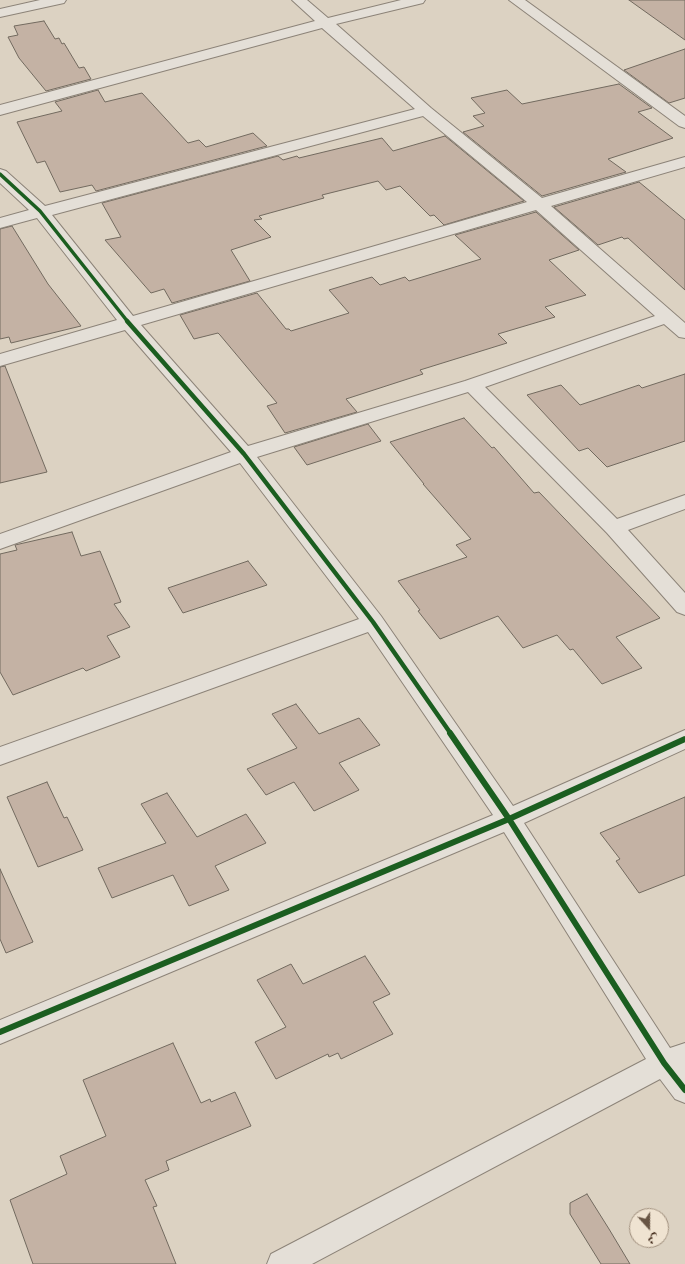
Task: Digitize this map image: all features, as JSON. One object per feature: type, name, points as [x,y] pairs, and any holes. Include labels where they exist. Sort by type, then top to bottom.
[{"type":"street","points":[[0,13],[59,0]]},
{"type":"street","points":[[299,0],[426,111],[539,204],[685,332]]},
{"type":"street","points":[[0,110],[324,23],[418,0]]},
{"type":"street","points":[[516,0],[685,123]]},
{"type":"street","points":[[0,222],[426,111]]},
{"type":"street","points":[[0,360],[685,162]]},
{"type":"street","points":[[0,174],[40,212],[129,323],[244,454],[373,622],[675,1059],[685,1090]]},
{"type":"street","points":[[0,542],[244,454],[472,385],[668,317]]},
{"type":"street","points":[[472,385],[614,528],[685,607]]},
{"type":"street","points":[[614,528],[685,502]]},
{"type":"street","points":[[0,756],[373,622]]},
{"type":"street","points":[[0,1032],[509,819],[685,739]]},
{"type":"street","points":[[282,1264],[675,1059]]},
{"type":"building","points":[[629,0],[685,0],[685,40]]},
{"type":"building","points":[[44,21],[55,39],[59,38],[62,44],[64,43],[79,68],[84,67],[91,79],[46,91],[19,58],[8,37],[18,35],[14,26]]},
{"type":"building","points":[[685,49],[685,98],[669,103],[624,70]]},
{"type":"building","points":[[619,84],[652,108],[638,112],[673,138],[608,159],[626,172],[542,196],[463,132],[484,126],[473,116],[485,113],[471,98],[507,90],[522,104]]},
{"type":"building","points":[[98,90],[105,102],[142,93],[188,143],[199,140],[206,147],[253,133],[267,146],[96,191],[92,185],[60,192],[45,161],[37,163],[17,122],[62,111],[55,102]]},
{"type":"building","points":[[445,136],[524,201],[444,225],[434,215],[430,216],[400,186],[386,190],[378,181],[322,195],[324,198],[259,216],[262,219],[254,220],[271,237],[231,250],[250,281],[172,303],[164,289],[151,293],[105,240],[121,237],[102,203],[278,156],[283,160],[297,156],[299,158],[382,138],[393,151]]},
{"type":"building","points":[[639,182],[685,220],[685,290],[628,238],[624,239],[622,237],[598,245],[554,207]]},
{"type":"building","points":[[536,212],[579,250],[549,260],[586,295],[545,307],[555,317],[498,334],[507,343],[420,370],[423,374],[346,399],[357,412],[285,433],[267,406],[277,403],[220,335],[218,333],[194,339],[180,315],[257,293],[286,329],[291,331],[349,313],[329,290],[372,277],[380,285],[405,277],[409,281],[481,259],[455,235]]},
{"type":"building","points":[[12,226],[48,284],[81,326],[11,343],[9,337],[0,339],[0,229]]},
{"type":"building","points":[[5,366],[47,472],[0,483],[0,367]]},
{"type":"building","points":[[685,374],[685,441],[607,467],[588,448],[579,451],[527,395],[561,385],[580,405],[639,385],[642,388]]},
{"type":"building","points":[[464,418],[492,448],[494,447],[534,493],[539,492],[660,618],[616,637],[642,668],[602,684],[573,649],[570,650],[557,635],[523,648],[498,616],[440,639],[418,611],[420,610],[398,581],[467,557],[456,545],[471,539],[423,484],[390,442]]},
{"type":"building","points":[[368,424],[381,441],[307,465],[294,447]]},
{"type":"building","points":[[72,532],[81,556],[100,551],[121,602],[114,604],[130,627],[107,636],[120,657],[86,671],[83,668],[13,695],[0,672],[0,554],[17,550],[15,545]]},
{"type":"building","points":[[248,561],[267,585],[183,613],[168,588]]},
{"type":"building","points":[[296,704],[319,734],[359,718],[380,745],[339,763],[359,790],[314,811],[294,782],[266,795],[247,769],[297,748],[272,714]]},
{"type":"building","points":[[47,782],[64,818],[67,817],[83,850],[38,867],[7,797]]},
{"type":"building","points":[[167,793],[197,837],[246,814],[266,843],[215,866],[229,890],[189,906],[173,875],[112,898],[98,868],[166,843],[141,804]]},
{"type":"building","points":[[685,797],[685,875],[639,893],[616,861],[620,859],[600,833]]},
{"type":"building","points":[[0,869],[33,942],[6,953],[0,939]]},
{"type":"building","points":[[365,956],[390,994],[373,1002],[393,1034],[341,1059],[338,1053],[329,1057],[328,1054],[276,1079],[255,1042],[286,1027],[257,980],[291,964],[303,984]]},
{"type":"building","points":[[173,1043],[201,1103],[210,1099],[211,1102],[235,1092],[251,1126],[166,1161],[169,1170],[145,1180],[157,1206],[153,1207],[176,1264],[33,1264],[10,1200],[67,1174],[60,1156],[106,1136],[83,1080]]},
{"type":"building","points":[[587,1194],[630,1264],[601,1264],[570,1214],[570,1203]]},
{"type":"cycle path","points":[[0,174],[40,211],[129,323],[244,454],[373,622],[509,819],[664,1063],[685,1090]]},
{"type":"cycle path","points":[[0,1032],[509,819],[685,739]]}]
